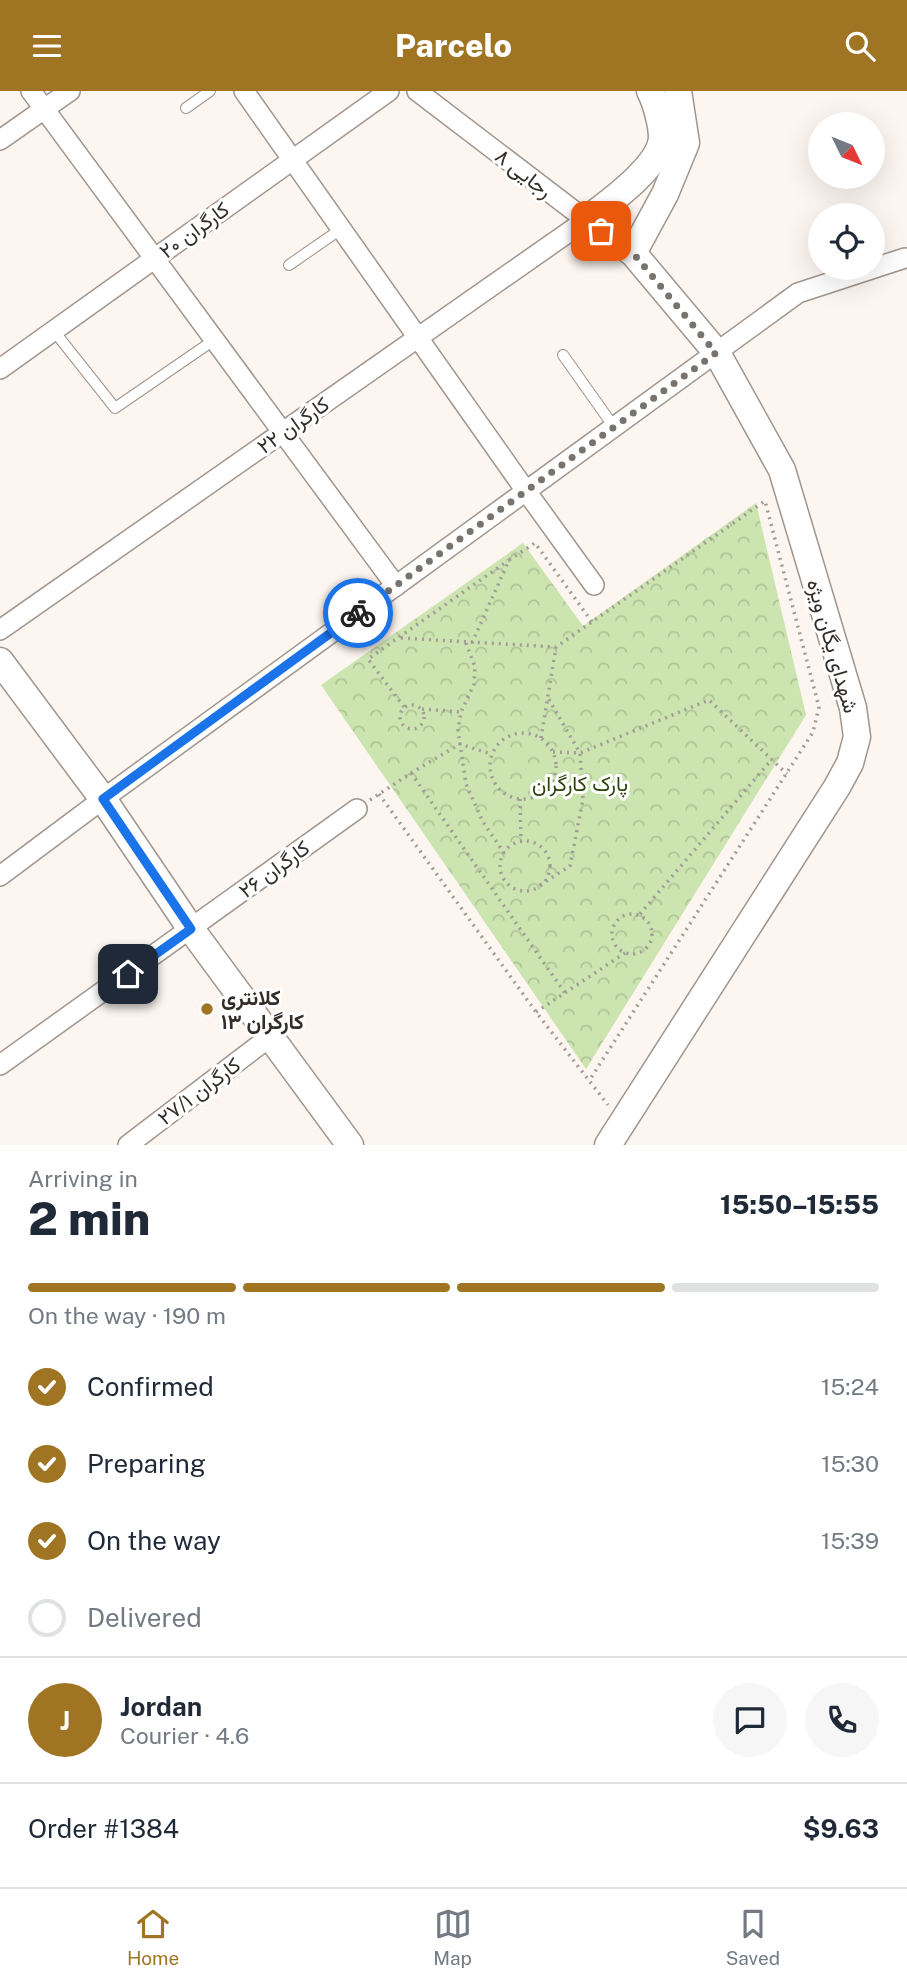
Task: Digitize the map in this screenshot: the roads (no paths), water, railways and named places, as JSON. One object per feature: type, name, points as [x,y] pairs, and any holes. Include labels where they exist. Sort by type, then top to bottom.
[{"type":"street","points":[[31,91],[396,586]]},
{"type":"street","points":[[0,140],[70,91]]},
{"type":"street","points":[[244,91],[594,585]]},
{"type":"street","name":"کارگران ۲۰","points":[[0,369],[389,91]]},
{"type":"street","name":"رجایی ۸","points":[[417,91],[586,221],[633,253]]},
{"type":"street","points":[[586,221],[629,186],[653,160],[662,139],[655,102],[650,91]]},
{"type":"street","points":[[633,253],[665,194],[686,143],[678,91]]},
{"type":"street","name":"کارگران ۲۲","points":[[0,630],[586,221]]},
{"type":"street","name":"شهدای یگان ویژه","points":[[615,1134],[837,787],[850,763],[857,737],[853,708],[782,470],[716,353],[633,253]]},
{"type":"street","points":[[0,876],[798,293],[905,258]]},
{"type":"street","points":[[0,661],[103,799],[191,929],[350,1145]]},
{"type":"street","name":"کارگران ۲۶","points":[[0,1065],[357,809]]},
{"type":"street","name":"کارگران ۲۷/۱","points":[[128,1145],[271,1036]]},
{"type":"lane","points":[[186,108],[210,91]]},
{"type":"lane","points":[[289,265],[341,229]]},
{"type":"lane","points":[[54,331],[115,408],[214,339]]},
{"type":"lane","points":[[563,355],[614,427]]},
{"type":"place","name":"کلانتری ۱۳ کارگران","points":[[207,1009]]},
{"type":"park label","name":"پارک کارگران","points":[[580,783]]}]
